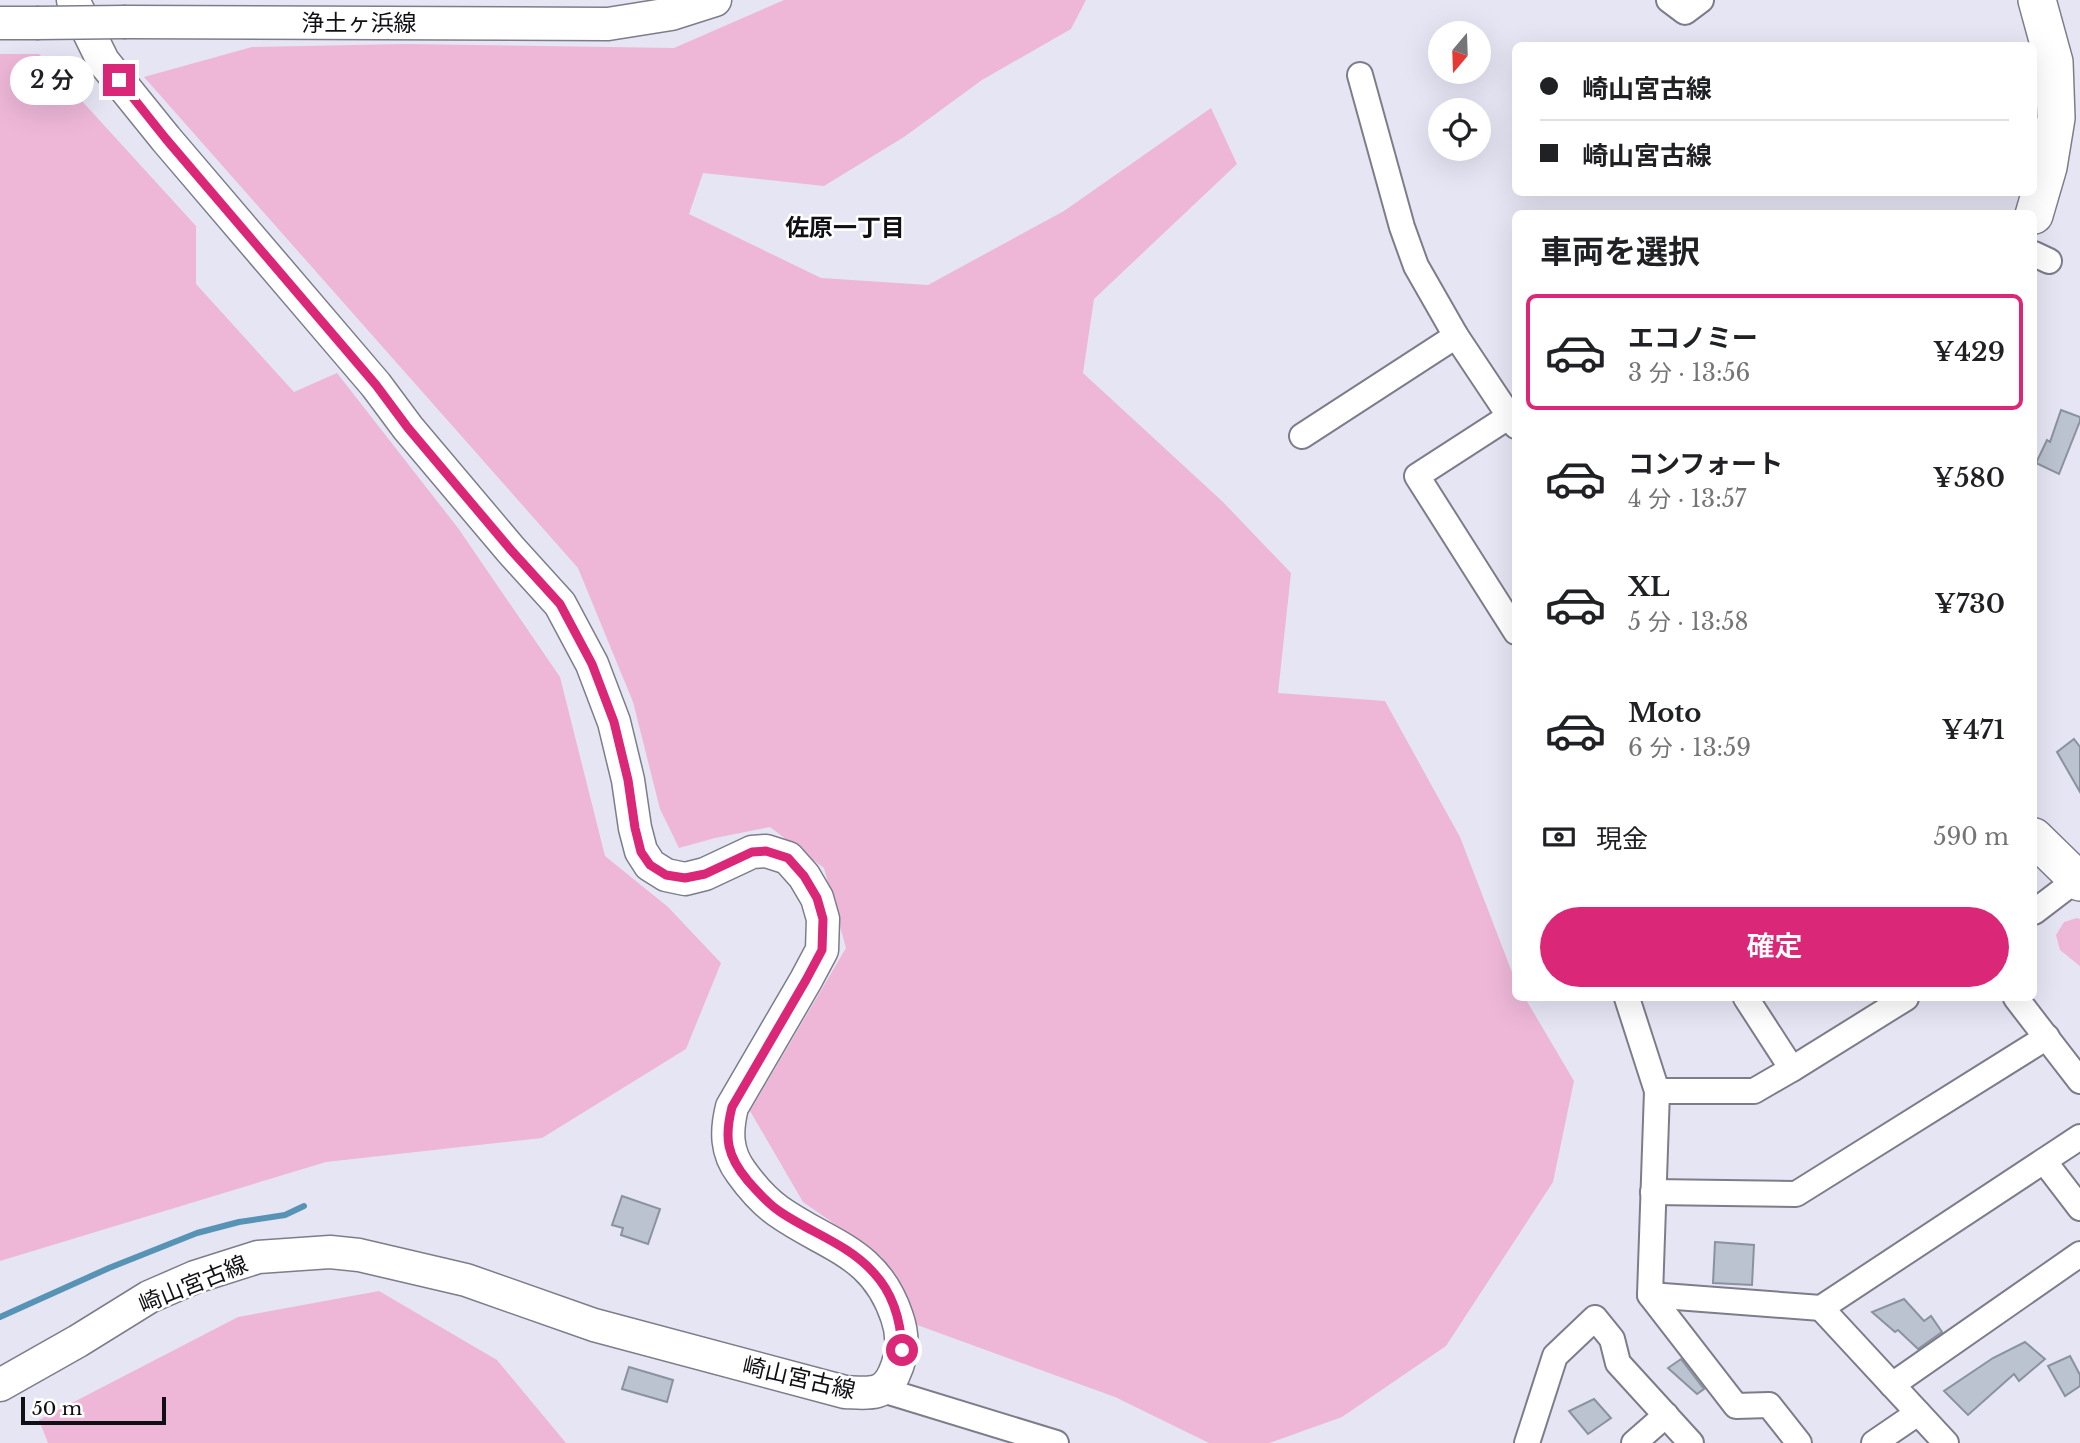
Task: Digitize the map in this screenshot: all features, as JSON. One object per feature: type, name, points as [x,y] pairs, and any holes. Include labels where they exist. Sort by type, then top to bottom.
[{"type":"highway","points":[[2035,210],[2048,167],[2056,118],[2054,62],[2037,0]]},
{"type":"highway","points":[[2037,840],[2079,880]]},
{"type":"main road","name":"崎山宮古線","points":[[0,1385],[57,1354],[149,1297],[195,1277],[258,1257],[330,1252],[359,1255],[466,1280],[594,1325],[845,1392],[883,1390],[890,1384],[902,1350],[901,1329],[891,1298],[874,1273],[855,1256],[776,1209],[742,1173],[733,1160],[727,1142],[732,1107],[822,950],[823,919],[817,898],[804,876],[788,858],[766,851],[752,852],[705,874],[685,878],[666,875],[650,865],[641,852],[614,722],[592,664],[560,604],[408,428],[376,385],[103,61],[73,0]]},
{"type":"main road","name":"浄土ヶ浜線","points":[[0,23],[608,24],[671,14],[715,0]]},
{"type":"street","points":[[1669,0],[1685,12],[1701,0]]},
{"type":"street","points":[[1360,75],[1408,247],[1416,266],[1456,336],[1512,417]]},
{"type":"street","points":[[1302,436],[1456,336]]},
{"type":"street","points":[[1512,419],[1417,476],[1512,626]]},
{"type":"street","points":[[2037,910],[2079,880]]},
{"type":"street","points":[[1628,1001],[1657,1091],[1650,1295],[1736,1406],[1769,1405],[1799,1443]]},
{"type":"street","points":[[1748,1001],[1792,1069]]},
{"type":"street","points":[[1657,1091],[1754,1091],[1901,1001]]},
{"type":"street","points":[[2018,1001],[2080,1081]]},
{"type":"street","points":[[1653,1192],[1796,1194],[2048,1037]]},
{"type":"street","points":[[1650,1295],[1821,1308],[2080,1137]]},
{"type":"street","points":[[2044,1161],[2080,1208]]},
{"type":"street","points":[[1892,1385],[2080,1254]]},
{"type":"street","points":[[1821,1308],[1946,1443]]},
{"type":"street","points":[[1527,1443],[1555,1356],[1595,1318],[1612,1339],[1618,1363],[1691,1443]]},
{"type":"street","points":[[883,1390],[1056,1443]]},
{"type":"street","points":[[1874,1443],[1918,1413]]},
{"type":"street","points":[[1634,1443],[1666,1415]]},
{"type":"shaded area","points":[[784,0],[1086,0],[1071,29],[982,80],[904,137],[824,186],[703,173],[689,214],[821,278],[928,285],[1064,211],[1211,108],[1237,164],[1094,299],[1083,373],[1223,502],[1291,573],[1278,693],[1385,701],[1460,837],[1512,972],[1512,1001],[1527,1001],[1574,1081],[1553,1182],[1446,1346],[1342,1417],[1269,1443],[1209,1443],[1115,1397],[909,1322],[882,1257],[803,1202],[750,1111],[846,948],[824,868],[770,827],[679,848],[660,809],[633,702],[578,568],[144,77],[252,47],[404,44],[674,48]]},
{"type":"shaded area","points":[[0,54],[39,54],[196,226],[196,284],[294,392],[337,373],[458,528],[560,677],[605,856],[668,907],[721,963],[686,1049],[542,1138],[326,1162],[0,1261]]},
{"type":"shaded area","points":[[2080,919],[2080,966],[2060,950],[2056,935],[2064,922]]},
{"type":"shaded area","points":[[379,1291],[497,1360],[566,1443],[48,1443],[39,1420],[238,1317]]},
{"type":"building","points":[[2061,410],[2080,417],[2059,474],[2037,463],[2047,440],[2050,442]]},
{"type":"building","points":[[2074,739],[2080,747],[2080,792],[2057,752]]},
{"type":"building","points":[[622,1196],[660,1209],[648,1244],[621,1235],[623,1228],[612,1225]]},
{"type":"building","points":[[1715,1242],[1754,1245],[1752,1285],[1713,1283]]},
{"type":"building","points":[[1904,1299],[1924,1321],[1931,1316],[1942,1332],[1918,1349],[1898,1330],[1895,1332],[1872,1312]]},
{"type":"building","points":[[2025,1342],[2045,1359],[2019,1381],[2014,1374],[1968,1415],[1944,1391],[1993,1358]]},
{"type":"building","points":[[2070,1356],[2080,1375],[2080,1386],[2065,1396],[2048,1366]]},
{"type":"building","points":[[1681,1359],[1704,1389],[1697,1394],[1668,1368]]},
{"type":"building","points":[[629,1367],[673,1380],[667,1402],[622,1389]]},
{"type":"building","points":[[1594,1399],[1611,1418],[1588,1434],[1569,1411]]},
{"type":"waterway","points":[[0,1317],[109,1268],[197,1233],[239,1222],[285,1215],[304,1206]]},
{"type":"district","name":"佐原一丁目","points":[[845,227]]},
{"type":"route","points":[[119,80],[376,385],[408,428],[560,604],[592,664],[614,722],[641,852],[650,865],[666,875],[685,878],[705,874],[752,852],[766,851],[788,858],[804,876],[817,898],[823,919],[822,950],[732,1107],[727,1142],[733,1160],[742,1173],[776,1209],[855,1256],[874,1273],[891,1298],[901,1329],[902,1350]]}]
